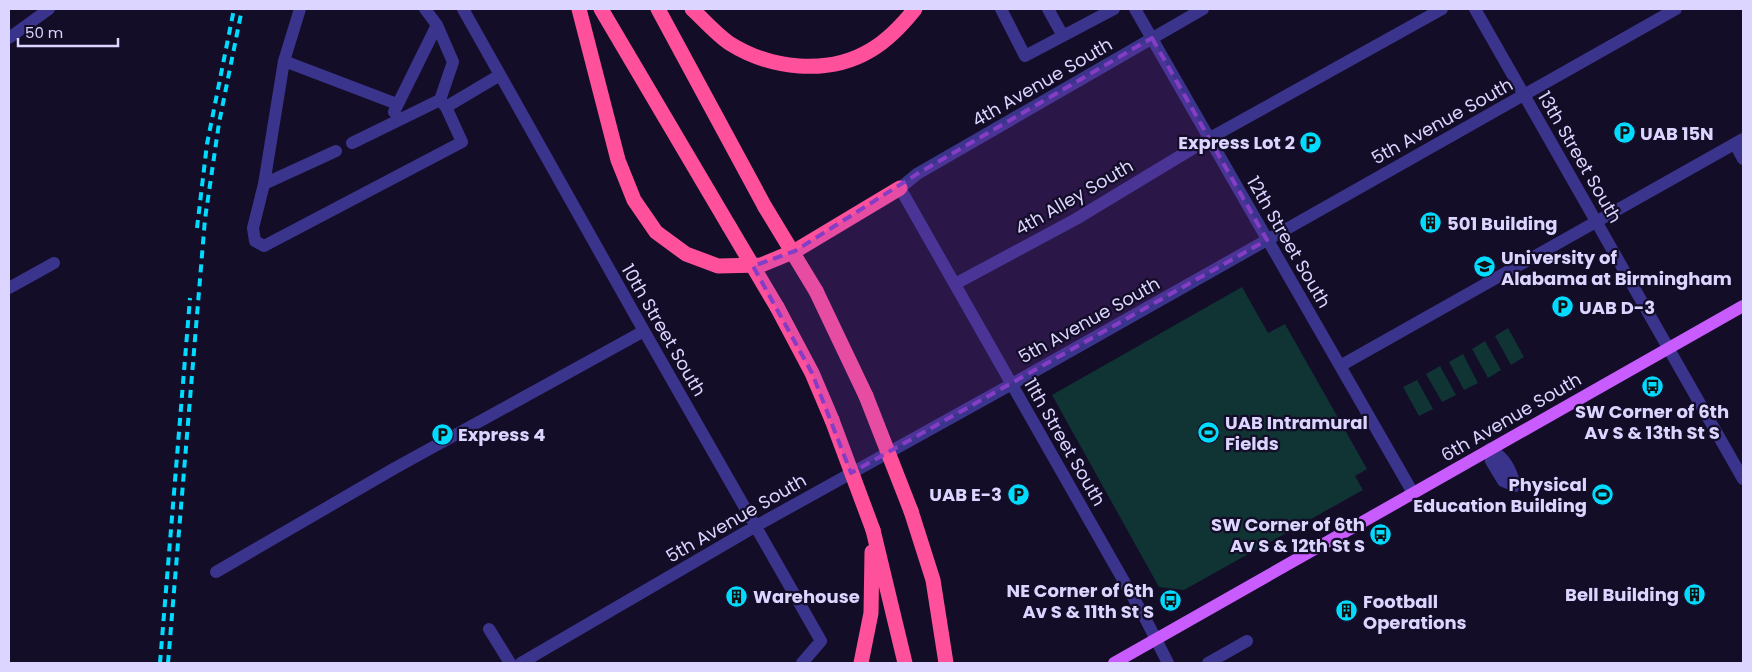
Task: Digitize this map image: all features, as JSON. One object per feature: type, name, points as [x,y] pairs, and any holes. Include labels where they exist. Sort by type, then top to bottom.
[{"type":"highway","points":[[579,9],[618,160],[634,200],[656,232],[686,254],[718,266],[761,265],[782,258],[795,251],[900,188]]},
{"type":"highway","points":[[601,9],[777,307],[812,373],[832,420],[873,530],[905,663]]},
{"type":"highway","points":[[658,9],[765,207],[816,291],[866,396],[911,511],[933,580],[946,663]]},
{"type":"highway","points":[[692,9],[716,33],[742,51],[774,62],[816,67],[835,64],[869,51],[879,45],[904,23],[915,9]]},
{"type":"highway","points":[[861,663],[871,613],[873,530]]},
{"type":"main road","name":"6th Avenue South","points":[[1114,663],[1743,306]]},
{"type":"street","points":[[9,38],[49,9]]},
{"type":"street","points":[[300,9],[284,61],[264,184],[254,228],[255,241],[264,246],[462,142],[443,104],[453,62],[437,25],[425,9]]},
{"type":"street","name":"10th Street South","points":[[463,9],[821,641],[802,663]]},
{"type":"street","points":[[1001,9],[1025,56],[1114,9]]},
{"type":"street","points":[[1048,9],[1063,36]]},
{"type":"street","name":"12th Street South","points":[[1135,9],[1413,493]]},
{"type":"street","name":"4th Avenue South","points":[[900,188],[917,174],[1203,9]]},
{"type":"street","name":"4th Alley South","points":[[954,284],[1076,219],[1210,138],[1442,9]]},
{"type":"street","name":"13th Street South","points":[[1474,9],[1743,480]]},
{"type":"street","name":"5th Avenue South","points":[[521,663],[756,526],[1012,384],[1676,9]]},
{"type":"street","points":[[388,127],[397,104],[437,25]]},
{"type":"street","points":[[284,61],[397,104]]},
{"type":"street","points":[[352,143],[443,104],[500,75]]},
{"type":"street","points":[[1340,366],[1739,141],[1743,159]]},
{"type":"street","points":[[264,184],[336,151]]},
{"type":"street","name":"11th Street South","points":[[900,188],[1156,638],[1168,663]]},
{"type":"street","points":[[9,288],[54,263]]},
{"type":"street","points":[[216,572],[387,472],[644,331]]},
{"type":"street","points":[[489,629],[510,663]]},
{"type":"street","points":[[1208,663],[1247,641]]},
{"type":"highlighted area","points":[[1152,38],[1267,240],[851,473],[812,373],[753,266],[795,251],[917,174]]},
{"type":"green space","name":"UAB Intramural Fields","points":[[1242,287],[1268,333],[1285,324],[1367,469],[1355,476],[1363,490],[1184,590],[1159,587],[1052,395]]},
{"type":"green space","points":[[1508,328],[1524,357],[1511,365],[1495,336]]},
{"type":"green space","points":[[1485,341],[1501,370],[1488,378],[1472,349]]},
{"type":"green space","points":[[1463,354],[1478,383],[1464,390],[1449,362]]},
{"type":"green space","points":[[1440,366],[1456,395],[1442,402],[1426,374]]},
{"type":"green space","points":[[1417,380],[1433,409],[1419,416],[1403,387]]},
{"type":"railway","points":[[197,228],[207,144],[234,9]]},
{"type":"railway","points":[[168,663],[205,219],[219,123],[242,9]]},
{"type":"railway","points":[[160,663],[190,298]]},
{"type":"place","name":"UAB 15N","points":[[1624,133]]},
{"type":"place","name":"Express Lot 2","points":[[1311,142]]},
{"type":"place","name":"501 Building","points":[[1431,223]]},
{"type":"place","name":"University of Alabama at Birmingham","points":[[1485,267]]},
{"type":"place","name":"UAB D-3","points":[[1563,307]]},
{"type":"place","name":"SW Corner of 6th Av S & 13th St S","points":[[1652,386]]},
{"type":"place","name":"UAB Intramural Fields","points":[[1209,432]]},
{"type":"place","name":"Express 4","points":[[442,434]]},
{"type":"place","name":"UAB E-3","points":[[1018,494]]},
{"type":"place","name":"Physical Education Building","points":[[1603,494]]},
{"type":"place","name":"SW Corner of 6th Av S & 12th St S","points":[[1381,534]]},
{"type":"place","name":"Bell Building","points":[[1695,594]]},
{"type":"place","name":"Warehouse","points":[[737,596]]},
{"type":"place","name":"NE Corner of 6th Av S & 11th St S","points":[[1170,600]]},
{"type":"place","name":"Football Operations","points":[[1347,611]]}]
